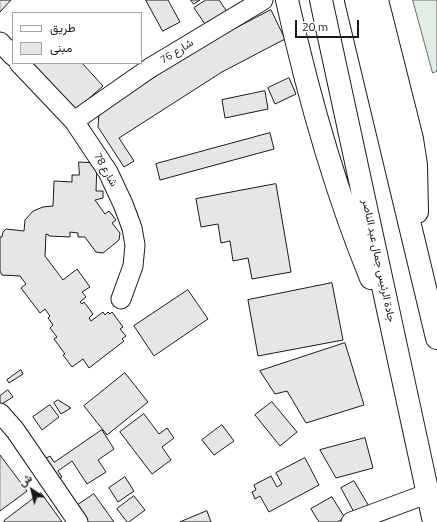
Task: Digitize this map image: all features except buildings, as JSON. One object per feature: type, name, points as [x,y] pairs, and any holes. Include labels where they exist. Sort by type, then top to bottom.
[{"type":"highway","points":[[287,0],[302,65],[344,207],[394,332]]},
{"type":"highway","name":"جادة الرئيس جمال عبد الناصر","points":[[321,0],[434,522]]},
{"type":"highway","points":[[356,0],[421,265],[437,338]]},
{"type":"highway","points":[[377,0],[401,93],[416,165],[416,195],[421,265]]},
{"type":"street","name":"شارع 76","points":[[74,120],[150,68],[263,0]]},
{"type":"street","points":[[0,42],[12,55]]},
{"type":"street","name":"شارع 78","points":[[20,64],[74,120],[108,172],[123,204],[132,228],[135,245],[133,266],[121,299]]},
{"type":"street","points":[[0,413],[15,430],[78,522]]},
{"type":"street","points":[[351,522],[428,493]]},
{"type":"green space","points":[[413,0],[437,0],[437,71],[433,73]]}]
